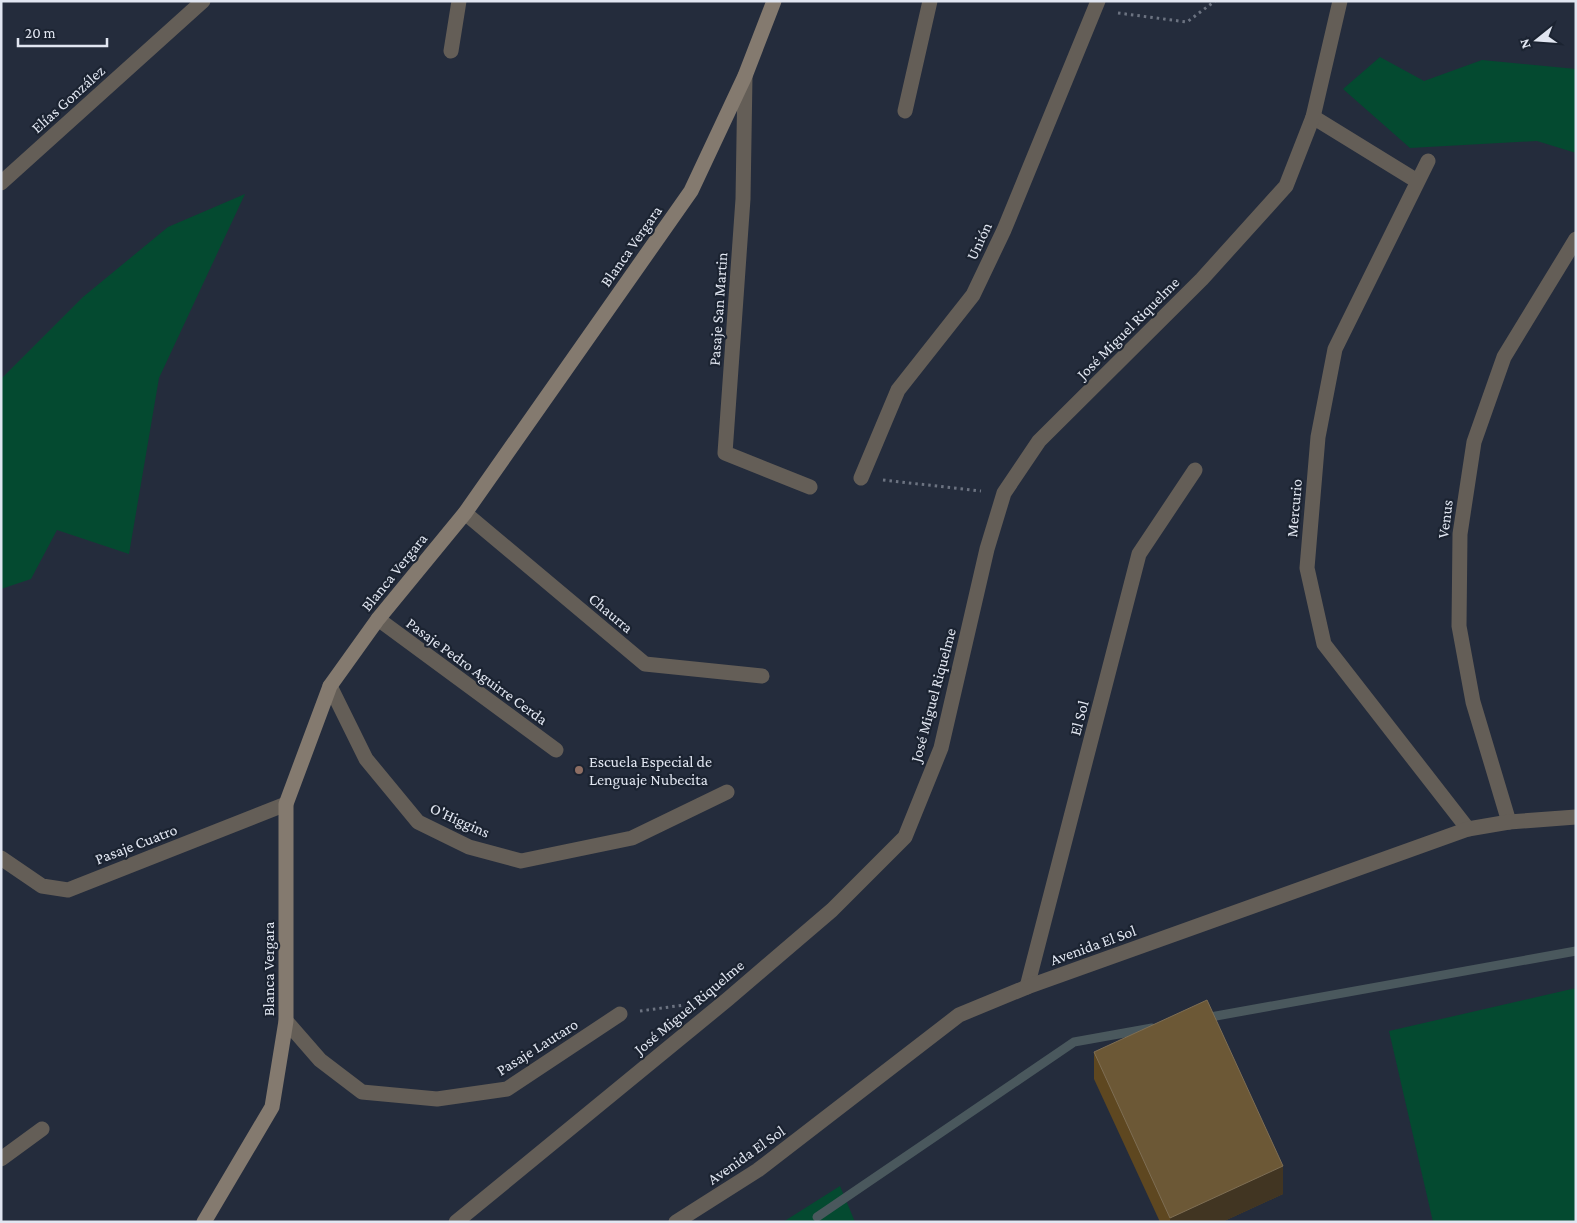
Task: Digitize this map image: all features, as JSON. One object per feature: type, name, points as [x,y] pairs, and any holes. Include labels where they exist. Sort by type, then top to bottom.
[{"type":"street","name":"Elías González","points":[[1,183],[203,1]]},
{"type":"street","points":[[451,51],[459,1]]},
{"type":"street","name":"Blanca Vergara","points":[[204,1222],[272,1107],[286,1021],[286,804],[330,686],[378,619],[465,512],[691,191],[745,76],[774,1]]},
{"type":"street","points":[[905,111],[930,1]]},
{"type":"street","name":"José Miguel Riquelme","points":[[456,1222],[720,1005],[832,910],[905,836],[940,748],[987,549],[1004,493],[1039,441],[1202,279],[1286,186],[1313,116],[1340,1]]},
{"type":"street","name":"Unión","points":[[861,478],[898,390],[973,295],[1004,230],[1097,5]]},
{"type":"street","name":"Pasaje San Martin","points":[[745,76],[743,199],[725,453],[810,486]]},
{"type":"street","points":[[1313,116],[1417,181]]},
{"type":"street","name":"Mercurio","points":[[1428,161],[1335,348],[1318,437],[1307,568],[1324,644],[1468,829]]},
{"type":"street","name":"Venus","points":[[1509,822],[1472,702],[1459,626],[1460,534],[1474,442],[1504,357],[1576,239]]},
{"type":"street","name":"El Sol","points":[[1027,987],[1139,554],[1195,470]]},
{"type":"street","name":"Chaurra","points":[[465,512],[645,664],[762,676]]},
{"type":"street","name":"Pasaje Pedro Aguirre Cerda","points":[[378,619],[556,750]]},
{"type":"street","name":"O'Higgins","points":[[330,686],[366,759],[418,822],[469,847],[521,861],[632,838],[727,792]]},
{"type":"street","name":"Pasaje Cuatro","points":[[1,858],[42,886],[68,890],[286,804]]},
{"type":"street","name":"Avenida El Sol","points":[[676,1222],[758,1170],[959,1016],[1027,987],[1468,829],[1509,822],[1576,817]]},
{"type":"street","name":"Pasaje Lautaro","points":[[286,1021],[320,1060],[362,1092],[436,1099],[507,1089],[620,1014]]},
{"type":"street","points":[[1,1159],[42,1130]]},
{"type":"path","points":[[1097,5],[1187,22],[1215,1]]},
{"type":"path","points":[[861,478],[1004,493]]},
{"type":"path","points":[[620,1014],[688,1004]]},
{"type":"green space","points":[[1380,57],[1424,81],[1482,60],[1576,69],[1576,153],[1537,141],[1410,148],[1343,89]]},
{"type":"green space","points":[[245,194],[159,378],[129,554],[57,530],[31,579],[1,589],[1,379],[83,297],[168,227]]},
{"type":"green space","points":[[1576,988],[1576,1222],[1433,1222],[1389,1031]]},
{"type":"green space","points":[[840,1186],[855,1222],[783,1222]]},
{"type":"building","points":[[1207,1000],[1283,1166],[1170,1218],[1094,1052]]},
{"type":"waterway","points":[[1205,1018],[1576,951]]},
{"type":"waterway","points":[[817,1217],[1074,1042],[1152,1028]]},
{"type":"place","name":"Escuela Especial de Lenguaje Nubecita","points":[[579,770]]}]
